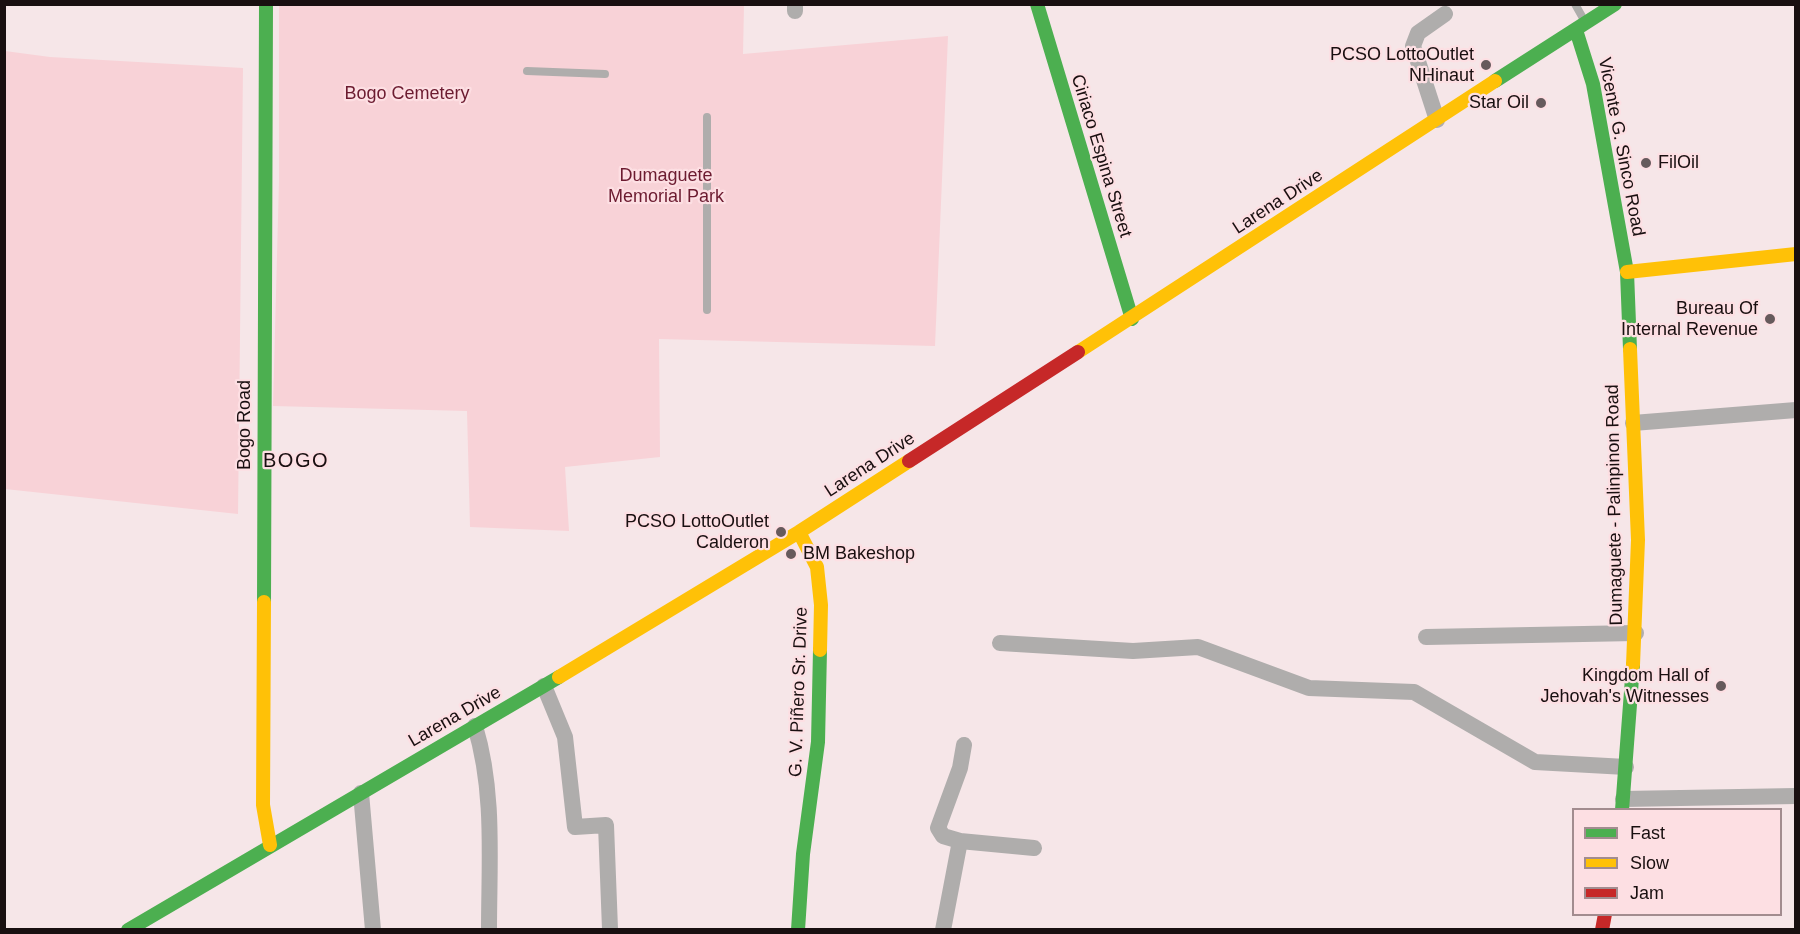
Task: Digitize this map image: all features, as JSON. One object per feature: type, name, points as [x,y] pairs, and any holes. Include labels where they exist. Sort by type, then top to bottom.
[{"type":"main road","name":"Bogo Road","points":[[266,4],[263,805],[270,845]]},
{"type":"main road","name":"Ciriaco Espina Street","points":[[1037,4],[1132,319]]},
{"type":"main road","name":"Larena Drive","points":[[138,927],[270,845],[544,686],[799,532],[1132,319],[1615,4]]},
{"type":"main road","name":"Vicente G. Sinco Road","points":[[1581,27],[1627,272]]},
{"type":"main road","points":[[1627,272],[1796,254]]},
{"type":"main road","name":"Dumaguete - Palinpinon Road","points":[[1622,804],[1636,633],[1638,540],[1627,272]]},
{"type":"main road","name":"G. V. Piñero Sr. Drive","points":[[798,930],[803,854],[818,742],[821,605],[817,567],[799,532]]},
{"type":"street","points":[[1437,120],[1413,46],[1418,33],[1445,14]]},
{"type":"street","points":[[1633,423],[1796,410]]},
{"type":"street","points":[[1426,637],[1636,633]]},
{"type":"street","points":[[1000,643],[1133,651],[1198,647],[1309,688],[1414,692],[1535,762],[1626,767]]},
{"type":"street","points":[[544,686],[565,737],[575,827],[606,825],[609,929]]},
{"type":"street","points":[[475,726],[485,758],[489,795],[489,930]]},
{"type":"street","points":[[964,745],[960,768],[938,828],[943,836],[960,841],[1034,848]]},
{"type":"street","points":[[362,793],[373,930]]},
{"type":"street","points":[[1622,804],[1796,796]]},
{"type":"street","points":[[943,930],[960,841]]},
{"type":"lane","points":[[1575,4],[1581,27]]},
{"type":"lane","points":[[527,71],[605,74]]},
{"type":"lane","points":[[707,117],[707,310]]},
{"type":"green space","name":"Dumaguete Memorial Park","points":[[279,5],[744,5],[743,54],[948,36],[935,346],[659,339],[660,457],[565,467],[569,531],[470,527],[467,411],[273,406],[279,181]]},
{"type":"green space","points":[[5,51],[50,57],[243,68],[238,514],[5,489]]},
{"type":"traffic: fast","points":[[264,602],[266,4]]},
{"type":"traffic: fast","points":[[1037,4],[1132,319]]},
{"type":"traffic: fast","points":[[1495,81],[1615,4]]},
{"type":"traffic: fast","points":[[1576,30],[1593,84],[1627,272],[1630,349]]},
{"type":"traffic: fast","points":[[798,930],[803,854],[818,742],[820,650]]},
{"type":"traffic: fast","points":[[1622,808],[1633,665]]},
{"type":"traffic: fast","points":[[128,930],[559,677]]},
{"type":"traffic: slow","points":[[1078,352],[1495,81]]},
{"type":"traffic: slow","points":[[1627,272],[1796,254]]},
{"type":"traffic: slow","points":[[1630,349],[1638,540],[1633,665]]},
{"type":"traffic: slow","points":[[559,677],[799,532],[909,461]]},
{"type":"traffic: slow","points":[[799,532],[817,567],[821,605],[820,650]]},
{"type":"traffic: slow","points":[[264,602],[263,805],[270,845]]},
{"type":"traffic: jam","points":[[909,461],[1078,352]]},
{"type":"traffic: jam","points":[[1602,930],[1605,916]]},
{"type":"place","name":"PCSO LottoOutlet NHinaut","points":[[1486,65]]},
{"type":"place","name":"Star Oil","points":[[1541,103]]},
{"type":"place","name":"FilOil","points":[[1646,163]]},
{"type":"place","name":"Bureau Of Internal Revenue","points":[[1770,319]]},
{"type":"place","name":"PCSO LottoOutlet Calderon","points":[[781,532]]},
{"type":"place","name":"BM Bakeshop","points":[[791,554]]},
{"type":"place","name":"Kingdom Hall of Jehovah's Witnesses","points":[[1721,686]]},
{"type":"district","name":"BOGO","points":[[296,461]]},
{"type":"park label","name":"Bogo Cemetery","points":[[407,94]]}]
